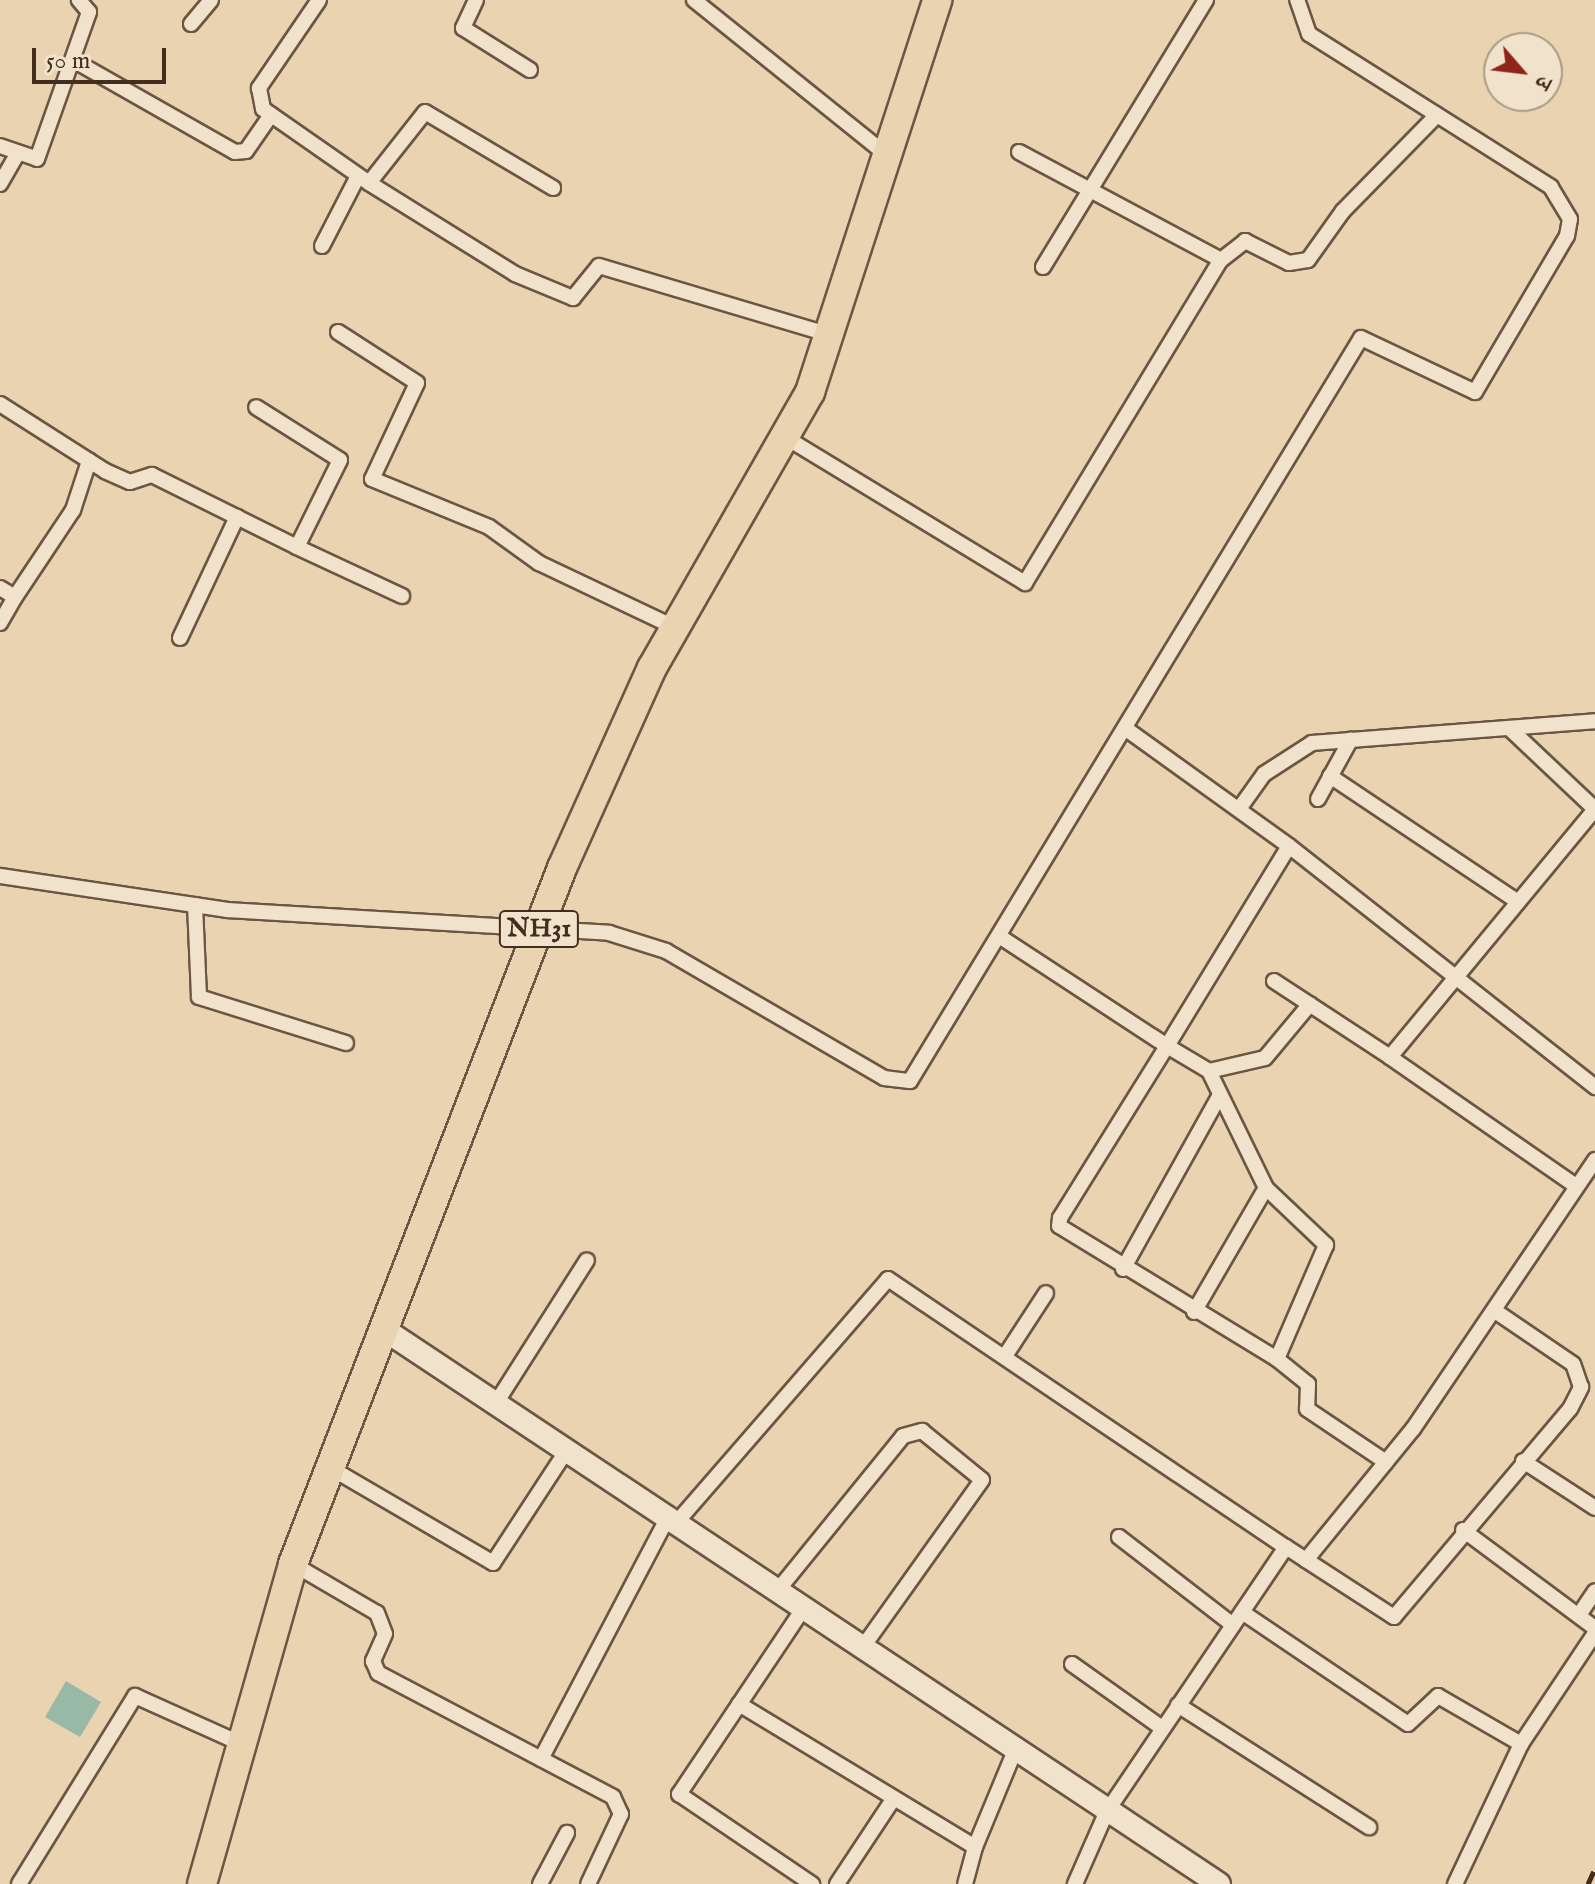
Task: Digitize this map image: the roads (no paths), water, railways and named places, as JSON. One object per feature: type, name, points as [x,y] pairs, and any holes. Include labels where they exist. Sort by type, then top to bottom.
[{"type":"highway","name":"NH31","points":[[202,1884],[293,1564],[329,1467],[600,779],[674,627],[785,437],[831,335],[937,0]]},
{"type":"street","points":[[0,146],[17,155],[37,159],[89,12],[79,0]]},
{"type":"street","points":[[191,24],[211,0]]},
{"type":"street","points":[[319,0],[259,88],[271,115],[364,179],[515,274],[573,298],[599,266],[831,335]]},
{"type":"street","points":[[476,0],[463,28],[530,70]]},
{"type":"street","points":[[694,0],[887,155]]},
{"type":"street","points":[[1043,267],[1206,0]]},
{"type":"street","points":[[0,876],[195,905],[539,930],[646,941],[884,1078],[902,1082],[918,1075],[1361,338],[1475,392],[1567,236],[1570,219],[1551,187],[1309,34],[1297,0]]},
{"type":"street","points":[[73,60],[235,152],[246,151],[271,115]]},
{"type":"street","points":[[322,246],[364,179],[425,112],[553,188]]},
{"type":"street","points":[[785,437],[1025,583],[1221,260],[1245,241],[1289,263],[1308,260],[1343,211],[1437,115]]},
{"type":"street","points":[[1019,152],[1221,260]]},
{"type":"street","points":[[0,184],[17,155]]},
{"type":"street","points":[[338,332],[417,383],[372,479],[489,527],[551,569],[674,627]]},
{"type":"street","points":[[0,404],[124,480],[152,475],[402,596]]},
{"type":"street","points":[[256,407],[340,460],[297,547]]},
{"type":"street","points":[[0,623],[73,510],[89,461]]},
{"type":"street","points":[[180,638],[237,517]]},
{"type":"street","points":[[0,588],[15,597]]},
{"type":"street","points":[[1239,809],[1264,774],[1312,743],[1595,721]]},
{"type":"street","points":[[1126,729],[1289,846],[1595,1087]]},
{"type":"street","points":[[1390,1057],[1595,809],[1510,729]]},
{"type":"street","points":[[1318,799],[1351,739]]},
{"type":"street","points":[[1330,776],[1518,902]]},
{"type":"street","points":[[1289,846],[1060,1218],[1066,1232],[1194,1312],[1277,1359],[1308,1384],[1307,1409],[1386,1462]]},
{"type":"street","points":[[195,905],[199,997],[346,1043]]},
{"type":"street","points":[[1002,938],[1209,1071],[1266,1188],[1326,1245],[1277,1359]]},
{"type":"street","points":[[1274,981],[1576,1186]]},
{"type":"street","points":[[1209,1071],[1265,1058],[1310,1004]]},
{"type":"street","points":[[1123,1269],[1220,1095]]},
{"type":"street","points":[[1306,1560],[1386,1462],[1495,1311],[1595,1160]]},
{"type":"street","points":[[1194,1312],[1266,1188]]},
{"type":"street","points":[[496,1403],[587,1260]]},
{"type":"street","points":[[541,1759],[672,1520],[888,1279],[1394,1617],[1463,1530],[1570,1409],[1581,1375],[1495,1311]]},
{"type":"street","points":[[1005,1356],[1046,1293]]},
{"type":"street","points":[[385,1330],[1219,1884]]},
{"type":"street","points":[[778,1590],[903,1436],[922,1431],[982,1480],[863,1647]]},
{"type":"street","points":[[329,1467],[493,1563],[567,1450]]},
{"type":"street","points":[[1523,1461],[1595,1508]]},
{"type":"street","points":[[1455,1884],[1521,1744],[1595,1631],[1581,1612],[1463,1530]]},
{"type":"street","points":[[1119,1537],[1233,1625]]},
{"type":"street","points":[[1075,1884],[1107,1811],[1286,1547]]},
{"type":"street","points":[[293,1564],[377,1613],[385,1634],[373,1661],[378,1673],[541,1759],[622,1807],[588,1884]]},
{"type":"street","points":[[1581,1612],[1595,1591]]},
{"type":"street","points":[[803,1609],[680,1786],[680,1798],[812,1884]]},
{"type":"street","points":[[1242,1612],[1408,1724],[1438,1696],[1521,1744]]},
{"type":"street","points":[[1072,1664],[1162,1728]]},
{"type":"street","points":[[19,1884],[135,1696],[242,1744]]},
{"type":"street","points":[[739,1704],[975,1847]]},
{"type":"street","points":[[1178,1705],[1369,1827]]},
{"type":"street","points":[[965,1884],[975,1847],[1016,1748]]},
{"type":"street","points":[[837,1884],[894,1798]]},
{"type":"street","points":[[540,1884],[567,1833]]},
{"type":"railway","points":[[1588,1884],[1595,1868]]}]
